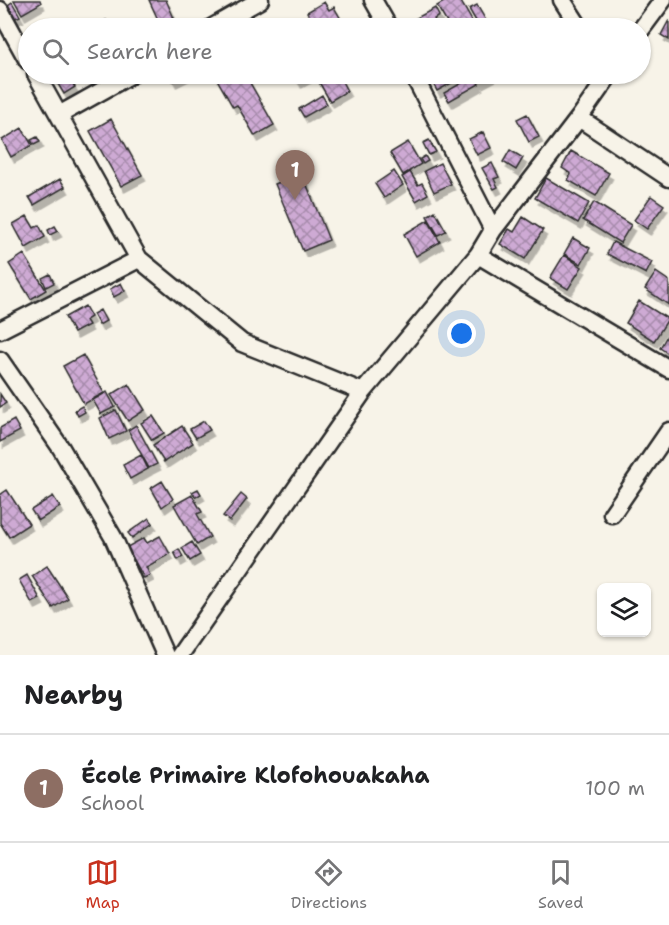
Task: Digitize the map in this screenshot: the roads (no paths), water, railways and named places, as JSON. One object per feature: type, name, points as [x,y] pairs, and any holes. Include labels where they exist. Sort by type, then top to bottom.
[{"type":"street","points":[[229,18],[261,0]]},
{"type":"street","points":[[374,0],[384,18]]},
{"type":"street","points":[[562,0],[574,18]]},
{"type":"street","points":[[650,18],[663,0]]},
{"type":"street","points":[[0,10],[18,43]]},
{"type":"street","points":[[42,84],[139,259],[242,343],[363,392]]},
{"type":"street","points":[[59,115],[114,84]]},
{"type":"street","points":[[418,84],[494,230]]},
{"type":"street","points":[[180,655],[363,392],[478,255],[602,84]]},
{"type":"street","points":[[579,118],[669,178]]},
{"type":"street","points":[[478,255],[669,369]]},
{"type":"street","points":[[0,330],[139,259]]},
{"type":"street","points":[[0,360],[61,448],[113,537],[165,655]]},
{"type":"street","points":[[612,514],[669,431]]},
{"type":"place","name":"École Primaire Klofohouakaha","points":[[295,200]]}]
